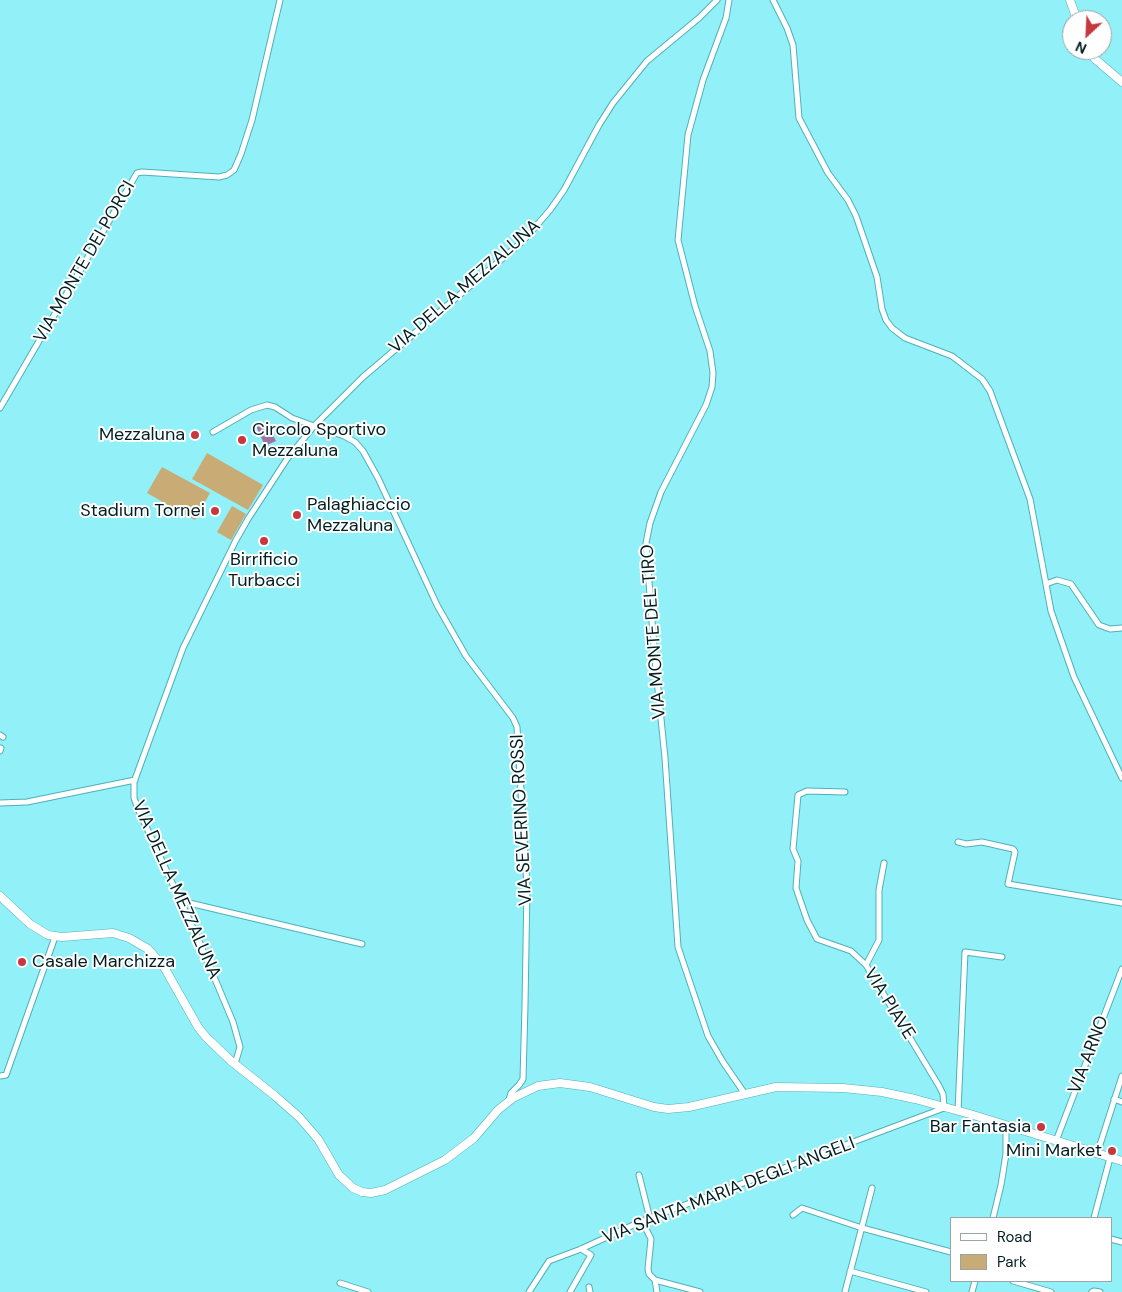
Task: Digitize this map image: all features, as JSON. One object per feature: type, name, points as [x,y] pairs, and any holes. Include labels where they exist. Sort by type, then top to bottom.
[{"type":"street","name":"VIA MONTE DEI PORCI","points":[[0,408],[137,173],[218,177],[227,175],[235,169],[242,154],[252,120],[280,0]]},
{"type":"street","name":"VIA DELLA MEZZALUNA","points":[[235,1064],[240,1050],[238,1038],[223,997],[138,809],[134,796],[134,780],[183,648],[236,540],[296,447],[314,426],[363,377],[523,240],[550,210],[564,190],[613,103],[647,61],[699,18],[717,0]]},
{"type":"street","name":"VIA MONTE DEL TIRO","points":[[729,0],[726,18],[703,80],[688,135],[678,240],[695,306],[710,351],[713,374],[712,387],[699,418],[661,492],[650,523],[646,543],[665,758],[678,947],[708,1036],[745,1094]]},
{"type":"street","points":[[773,0],[787,28],[792,45],[799,118],[828,172],[858,218],[877,277],[883,314],[898,333],[913,342],[948,354],[980,377],[987,386],[1030,499],[1051,611],[1074,677],[1122,778]]},
{"type":"street","points":[[1096,60],[1122,82]]},
{"type":"street","points":[[213,432],[251,410],[267,406],[275,407],[292,418],[314,426]]},
{"type":"street","name":"VIA SEVERINO ROSSI","points":[[314,426],[344,436],[355,442],[363,451],[378,478],[427,587],[445,620],[466,656],[513,718],[517,728],[527,886],[525,1014],[523,1079],[511,1093],[509,1100]]},
{"type":"street","points":[[1046,584],[1057,580],[1071,584],[1098,624],[1108,629],[1122,628]]},
{"type":"street","points":[[0,802],[27,802],[134,780]]},
{"type":"street","name":"VIA PIAVE","points":[[845,792],[806,792],[798,794],[793,849],[798,861],[796,888],[807,920],[817,939],[851,952],[866,965],[939,1086],[944,1108]]},
{"type":"street","points":[[958,842],[966,844],[982,842],[1013,849],[1015,852],[1008,884],[1122,903]]},
{"type":"street","points":[[866,965],[879,940],[879,890],[884,863]]},
{"type":"street","points":[[0,896],[30,924],[41,932],[55,937],[110,932],[126,936],[145,947],[164,967],[202,1033],[235,1064],[286,1104],[310,1129],[341,1177],[355,1189],[365,1193],[379,1192],[390,1188],[452,1156],[474,1138],[509,1100],[535,1088],[560,1083],[585,1086],[654,1107],[668,1109],[686,1108],[768,1088],[786,1087],[859,1090],[909,1097],[1006,1125],[1122,1162]]},
{"type":"street","points":[[181,901],[362,944]]},
{"type":"street","points":[[0,1076],[6,1075],[55,937]]},
{"type":"street","points":[[958,1111],[965,952],[1002,956]]},
{"type":"street","name":"VIA ARNO","points":[[1056,1141],[1122,969]]},
{"type":"street","points":[[1097,1154],[1122,1076]]},
{"type":"street","points":[[1114,1099],[1122,1102]]},
{"type":"street","name":"VIA SANTA MARIA DEGLI ANGELI","points":[[532,1290],[549,1261],[582,1249],[642,1222],[944,1108]]},
{"type":"street","points":[[993,1217],[1002,1185],[1006,1154],[1006,1125]]},
{"type":"street","points":[[1094,1217],[1110,1158]]},
{"type":"street","points":[[639,1175],[650,1219]]},
{"type":"street","points":[[845,1292],[872,1188]]},
{"type":"street","points":[[793,1215],[802,1208],[862,1228],[950,1252]]},
{"type":"street","points":[[642,1222],[651,1239],[648,1269],[655,1280],[657,1292]]},
{"type":"street","points":[[570,1292],[591,1255],[582,1249]]},
{"type":"street","points":[[850,1271],[926,1292]]},
{"type":"street","points":[[655,1280],[700,1292]]},
{"type":"street","points":[[1016,1282],[1051,1292]]},
{"type":"street","points":[[340,1284],[368,1292]]},
{"type":"street","points":[[1092,1292],[1094,1290],[1100,1292]]},
{"type":"green space","points":[[207,453],[263,485],[248,510],[192,479]]},
{"type":"green space","points":[[162,467],[210,493],[195,520],[147,493]]},
{"type":"green space","points":[[232,506],[246,514],[231,540],[217,532]]},
{"type":"shaded area","points":[[266,421],[276,441],[265,446],[256,426]]},
{"type":"place","name":"Mezzaluna","points":[[195,435]]},
{"type":"place","name":"Circolo Sportivo Mezzaluna","points":[[242,440]]},
{"type":"place","name":"Stadium Tornei","points":[[215,511]]},
{"type":"place","name":"Palaghiaccio Mezzaluna","points":[[297,515]]},
{"type":"place","name":"Birrificio Turbacci","points":[[264,541]]},
{"type":"place","name":"Casale Marchizza","points":[[22,962]]},
{"type":"place","name":"Bar Fantasia","points":[[1041,1127]]},
{"type":"place","name":"Mini Market","points":[[1112,1151]]}]
